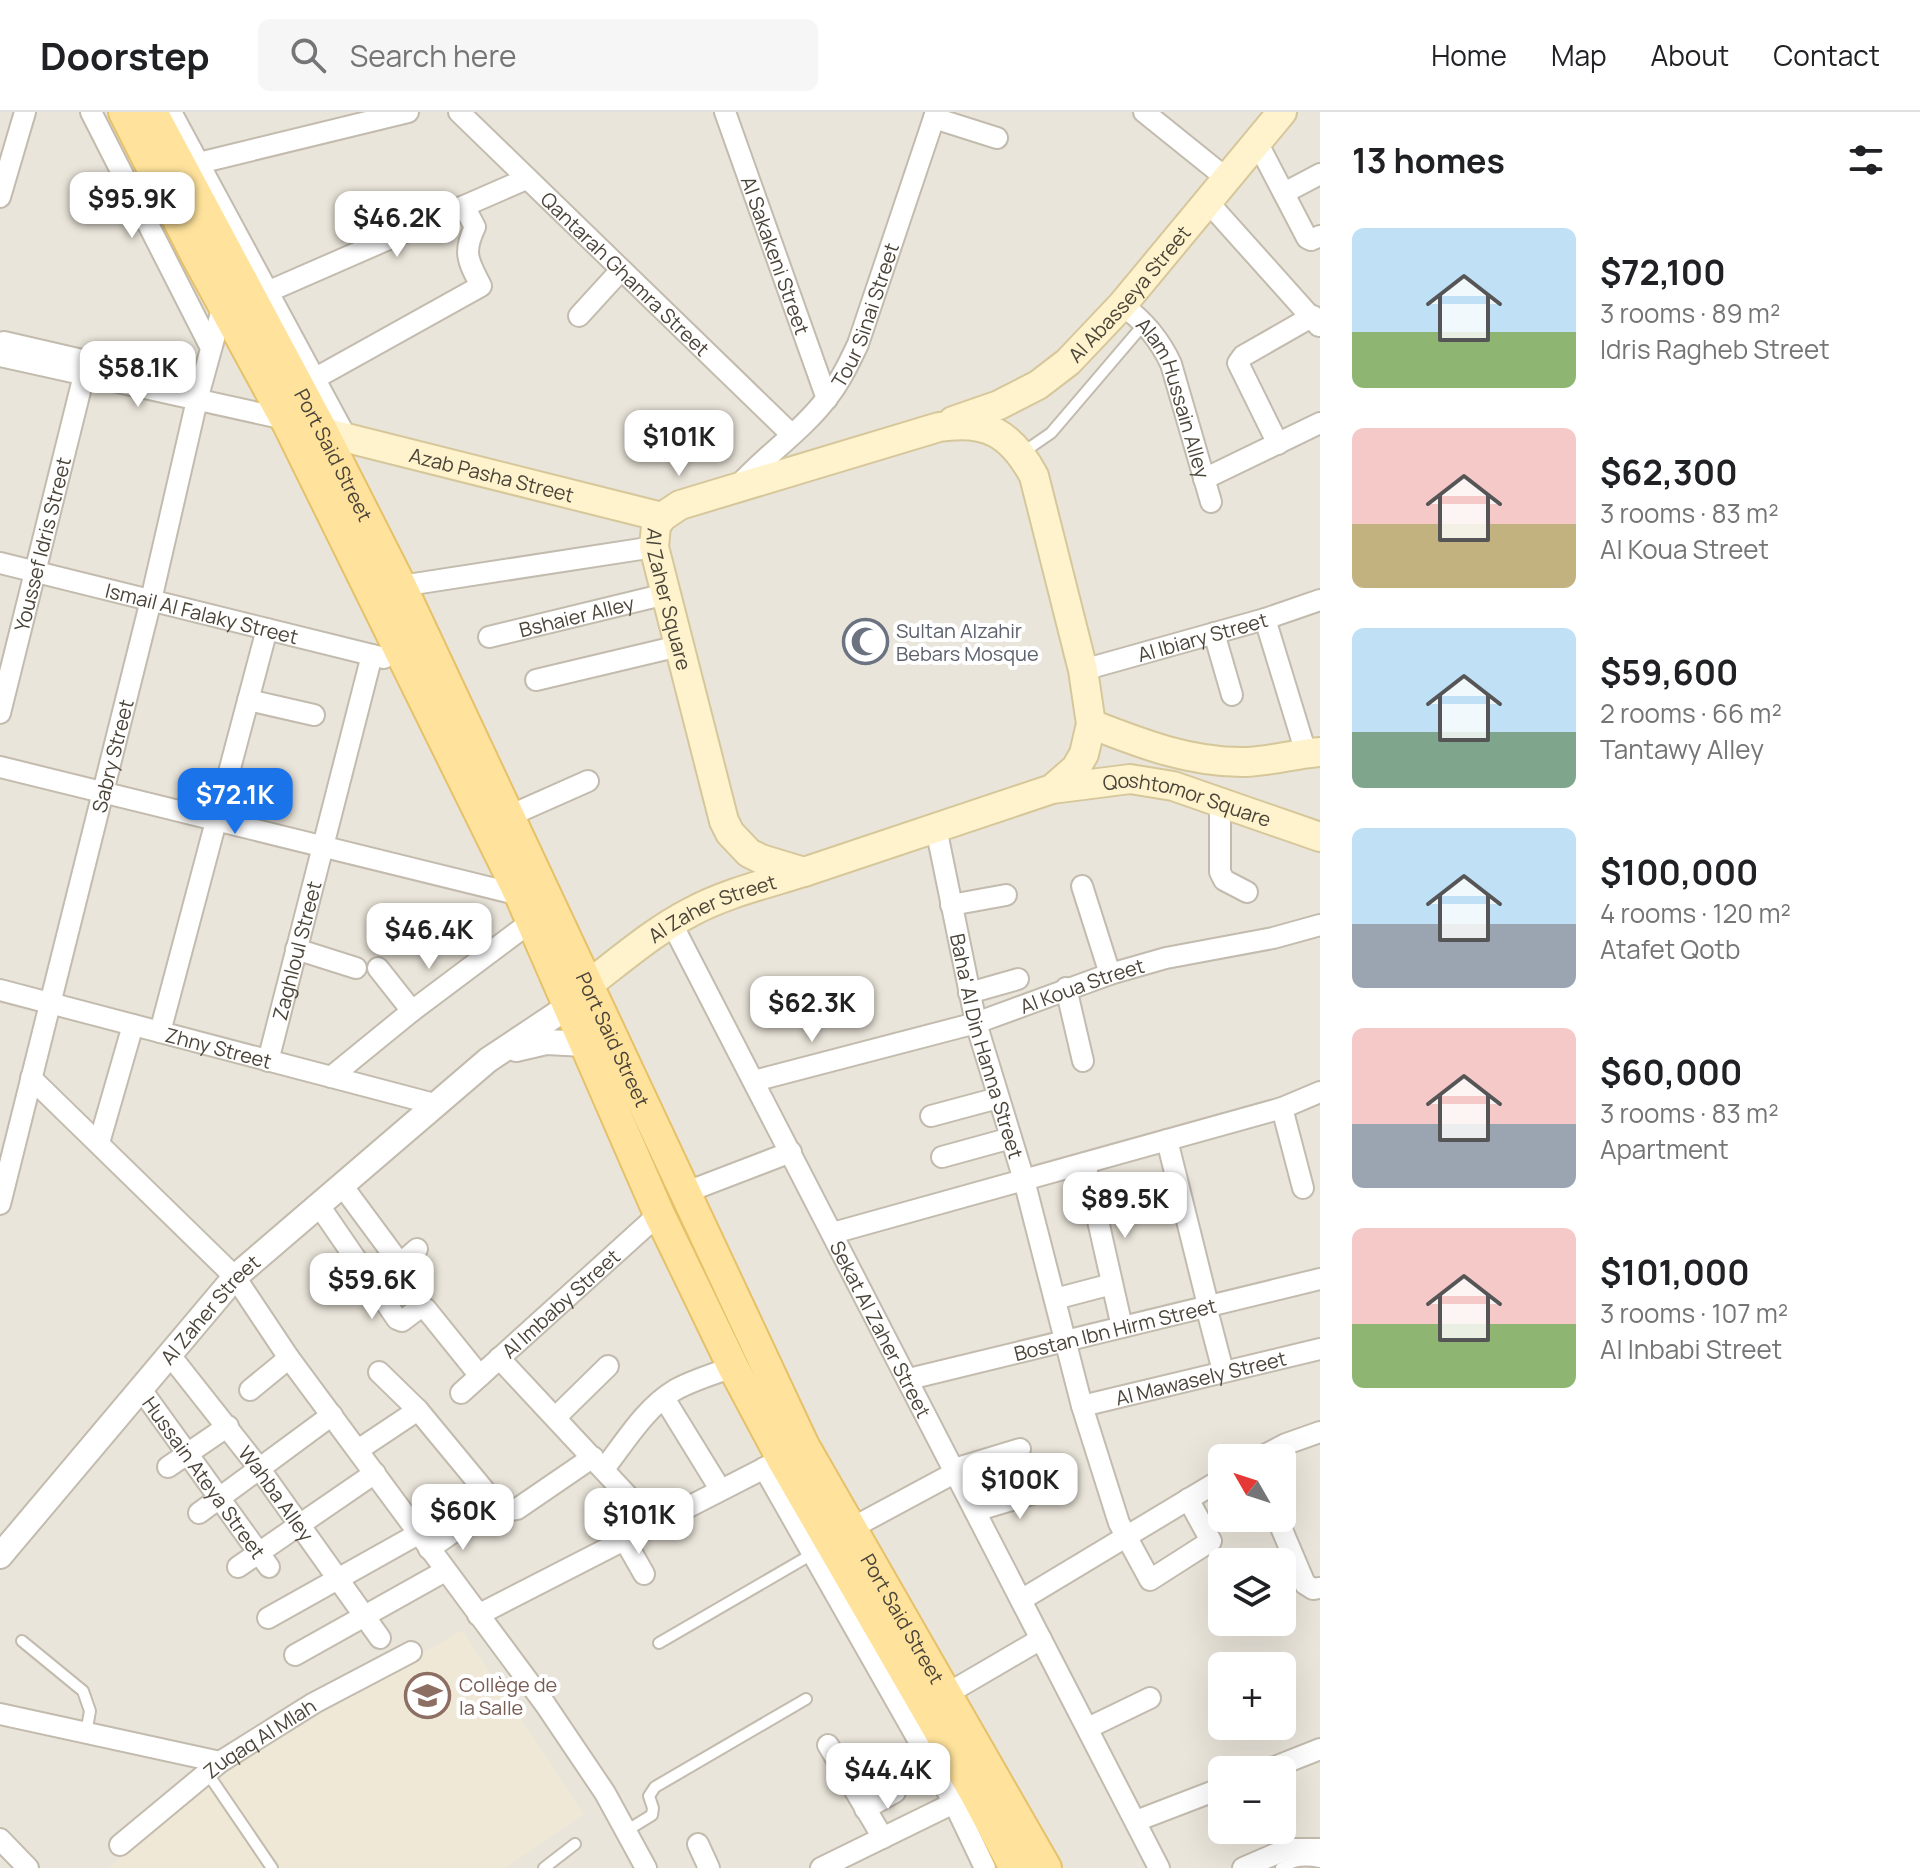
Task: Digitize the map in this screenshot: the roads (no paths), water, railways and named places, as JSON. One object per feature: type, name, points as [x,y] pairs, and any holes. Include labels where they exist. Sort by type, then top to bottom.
[{"type":"main road","points":[[124,112],[187,206]]},
{"type":"main road","points":[[152,112],[187,206]]},
{"type":"main road","name":"Al Abasseya Street","points":[[939,427],[999,405],[1038,385],[1068,362],[1122,305],[1282,112]]},
{"type":"main road","name":"Port Said Street","points":[[187,206],[334,435],[509,816],[537,904]]},
{"type":"main road","name":"Port Said Street","points":[[247,299],[285,419],[405,663],[537,904],[579,995],[684,1193],[804,1446],[1046,1868]]},
{"type":"main road","name":"Al Zaher Square","points":[[804,872],[749,853],[730,833],[724,821],[654,547],[654,536],[662,517],[680,505],[739,485],[939,427],[958,424],[978,426],[996,433],[1022,453]]},
{"type":"main road","name":"Azab Pasha Street","points":[[334,435],[662,517]]},
{"type":"main road","points":[[804,872],[1052,789],[1076,768],[1084,754],[1091,724],[1083,670],[1034,476],[1022,453]]},
{"type":"main road","points":[[1091,724],[1164,751],[1206,760],[1260,761],[1313,753]]},
{"type":"main road","name":"Qoshtomor Square","points":[[1052,789],[1107,781],[1141,780],[1173,786],[1320,837]]},
{"type":"main road","name":"Al Zaher Street","points":[[579,995],[671,922],[718,899],[804,872]]},
{"type":"main road","name":"Port Said Street","points":[[579,995],[585,1044],[659,1214],[733,1367],[773,1463],[964,1798],[1015,1868]]},
{"type":"street","points":[[0,197],[25,112]]},
{"type":"street","points":[[91,112],[211,348]]},
{"type":"street","points":[[171,112],[199,163],[247,299],[314,379],[334,435]]},
{"type":"street","points":[[199,163],[348,118],[408,112]]},
{"type":"street","name":"Qantarah Ghamra Street","points":[[459,112],[791,434]]},
{"type":"street","name":"Al Sakakeni Street","points":[[725,112],[827,399]]},
{"type":"street","points":[[1149,113],[1226,178]]},
{"type":"street","points":[[935,115],[997,138]]},
{"type":"street","name":"Tour Sinai Street","points":[[739,485],[827,399],[858,344],[935,115]]},
{"type":"street","points":[[1257,142],[1307,238],[1311,240],[1320,236]]},
{"type":"street","points":[[1284,193],[1320,174]]},
{"type":"street","points":[[247,299],[526,179]]},
{"type":"street","points":[[1207,201],[1316,322],[1243,356],[1238,363],[1278,444]]},
{"type":"street","points":[[314,379],[481,286],[467,259],[467,243],[475,227],[464,206]]},
{"type":"street","points":[[579,316],[621,270]]},
{"type":"street","name":"Sabry Street","points":[[0,1204],[211,348],[247,299]]},
{"type":"street","name":"Alam Hussain Alley","points":[[1122,305],[1144,324],[1163,347],[1171,364],[1211,502]]},
{"type":"street","points":[[1,345],[84,375],[199,394]]},
{"type":"street","points":[[1,345],[199,394],[285,419]]},
{"type":"street","name":"Youssef Idris Street","points":[[0,713],[84,375]]},
{"type":"street","points":[[1204,479],[1320,423]]},
{"type":"street","points":[[401,586],[654,547]]},
{"type":"street","name":"Ismail Al Falaky Street","points":[[0,563],[405,663]]},
{"type":"street","name":"Bshaier Alley","points":[[489,637],[666,594]]},
{"type":"street","name":"Al Ibiary Street","points":[[1083,670],[1265,619],[1320,600]]},
{"type":"street","points":[[1265,619],[1313,753]]},
{"type":"street","points":[[160,1032],[267,629]]},
{"type":"street","points":[[1214,633],[1232,695]]},
{"type":"street","points":[[536,680],[679,646]]},
{"type":"street","name":"Zaghloul Street","points":[[268,1061],[372,655]]},
{"type":"street","points":[[248,700],[314,715]]},
{"type":"street","points":[[0,767],[537,904]]},
{"type":"street","points":[[509,816],[588,781]]},
{"type":"street","points":[[1220,802],[1220,872],[1231,885],[1247,892]]},
{"type":"street","name":"Baha' Al Din Hanna Street","points":[[936,828],[976,1023],[1024,1180],[1082,1406],[1108,1493],[1126,1537],[1150,1580],[1211,1541],[1188,1499]]},
{"type":"street","points":[[1082,886],[1110,974]]},
{"type":"street","points":[[951,905],[1006,895]]},
{"type":"street","points":[[331,1077],[537,904]]},
{"type":"street","name":"Sekat Al Zaher Street","points":[[671,922],[1159,1868]]},
{"type":"street","name":"Al Koua Street","points":[[754,1081],[976,1023],[1066,988],[1166,958],[1273,938],[1320,925]]},
{"type":"street","points":[[296,949],[356,968]]},
{"type":"street","points":[[378,968],[412,1011]]},
{"type":"street","points":[[969,993],[1018,979]]},
{"type":"street","points":[[1066,988],[1083,1061]]},
{"type":"street","name":"Zhny Street","points":[[0,990],[438,1105]]},
{"type":"street","name":"Al Zaher Street","points":[[0,1556],[235,1277],[488,1060],[579,995]]},
{"type":"street","points":[[99,1143],[133,1025]]},
{"type":"street","name":"Al Zaher Street","points":[[488,1060],[525,1046],[546,1042],[585,1044]]},
{"type":"street","points":[[31,1078],[235,1277],[289,1358],[545,1704],[605,1793],[646,1868]]},
{"type":"street","points":[[833,1233],[1282,1108],[1320,1092]]},
{"type":"street","points":[[931,1116],[998,1098]]},
{"type":"street","points":[[1282,1108],[1303,1188]]},
{"type":"street","points":[[942,1157],[1011,1138]]},
{"type":"street","points":[[1167,1140],[1223,1371]]},
{"type":"street","points":[[684,1193],[791,1152]]},
{"type":"street","points":[[1085,1163],[1122,1327]]},
{"type":"street","points":[[341,1184],[398,1261],[402,1262],[417,1249]]},
{"type":"street","points":[[318,1204],[397,1319],[402,1321],[418,1309],[426,1309],[480,1376]]},
{"type":"street","name":"Al Imbaby Street","points":[[461,1393],[659,1214]]},
{"type":"street","name":"Bostan Ibn Hirm Street","points":[[909,1379],[1320,1279]]},
{"type":"street","points":[[1055,1299],[1112,1284]]},
{"type":"street","name":"Al Mawasely Street","points":[[1082,1406],[1320,1349]]},
{"type":"street","name":"Wahba Alley","points":[[169,1354],[228,1426],[380,1638]]},
{"type":"street","points":[[250,1390],[289,1358]]},
{"type":"street","points":[[499,1358],[653,1523]]},
{"type":"street","points":[[556,1417],[608,1366]]},
{"type":"street","points":[[379,1372],[418,1410],[494,1502],[506,1511],[517,1509],[599,1463],[651,1410],[677,1389],[733,1367]]},
{"type":"street","name":"Hussain Ateya Street","points":[[140,1388],[264,1559]]},
{"type":"street","points":[[664,1398],[720,1489]]},
{"type":"street","points":[[358,1450],[418,1410]]},
{"type":"street","points":[[199,1513],[332,1415]]},
{"type":"street","points":[[168,1467],[228,1426]]},
{"type":"street","points":[[1286,1444],[1320,1432]]},
{"type":"street","points":[[850,1529],[955,1471],[1020,1449]]},
{"type":"street","points":[[478,1615],[773,1463]]},
{"type":"street","name":"Port Said Street","points":[[773,1463],[814,1553],[964,1798],[985,1868]]},
{"type":"street","points":[[238,1567],[264,1559],[299,1524],[375,1473]]},
{"type":"street","points":[[1021,1600],[1208,1487]]},
{"type":"street","points":[[975,1511],[1052,1488]]},
{"type":"street","points":[[268,1618],[337,1580],[472,1519]]},
{"type":"street","points":[[1283,1532],[1305,1584],[1313,1589],[1320,1588]]},
{"type":"street","points":[[624,1539],[644,1574]]},
{"type":"street","points":[[295,1655],[445,1571]]},
{"type":"street","points":[[945,1695],[1041,1639]]},
{"type":"street","name":"Zuqaq Al Mlah","points":[[120,1845],[213,1767],[314,1703],[411,1652]]},
{"type":"street","points":[[1088,1728],[1150,1698]]},
{"type":"street","points":[[0,1714],[213,1767]]},
{"type":"street","points":[[828,1745],[883,1838]]},
{"type":"street","points":[[1296,1759],[1320,1749]]},
{"type":"street","points":[[865,1809],[895,1792]]},
{"type":"street","points":[[1136,1821],[1208,1793]]},
{"type":"street","points":[[821,1868],[964,1798]]},
{"type":"street","points":[[0,1839],[28,1868]]},
{"type":"street","points":[[698,1844],[709,1868]]},
{"type":"street","points":[[1243,1868],[1287,1849],[1320,1849]]},
{"type":"lane","points":[[1022,453],[1051,433],[1144,324]]},
{"type":"lane","points":[[659,1643],[814,1553]]},
{"type":"lane","points":[[22,1641],[83,1691],[89,1700],[90,1711],[86,1733]]},
{"type":"lane","points":[[626,1831],[652,1815],[649,1796],[655,1787],[806,1699]]},
{"type":"lane","points":[[213,1767],[272,1868]]},
{"type":"lane","points":[[544,1868],[575,1844]]},
{"type":"lane","points":[[1281,1868],[1306,1860],[1320,1862]]},
{"type":"place","name":"Sultan Alzahir Bebars Mosque","points":[[865,642]]},
{"type":"place","name":"Collège de la Salle","points":[[428,1696]]}]
